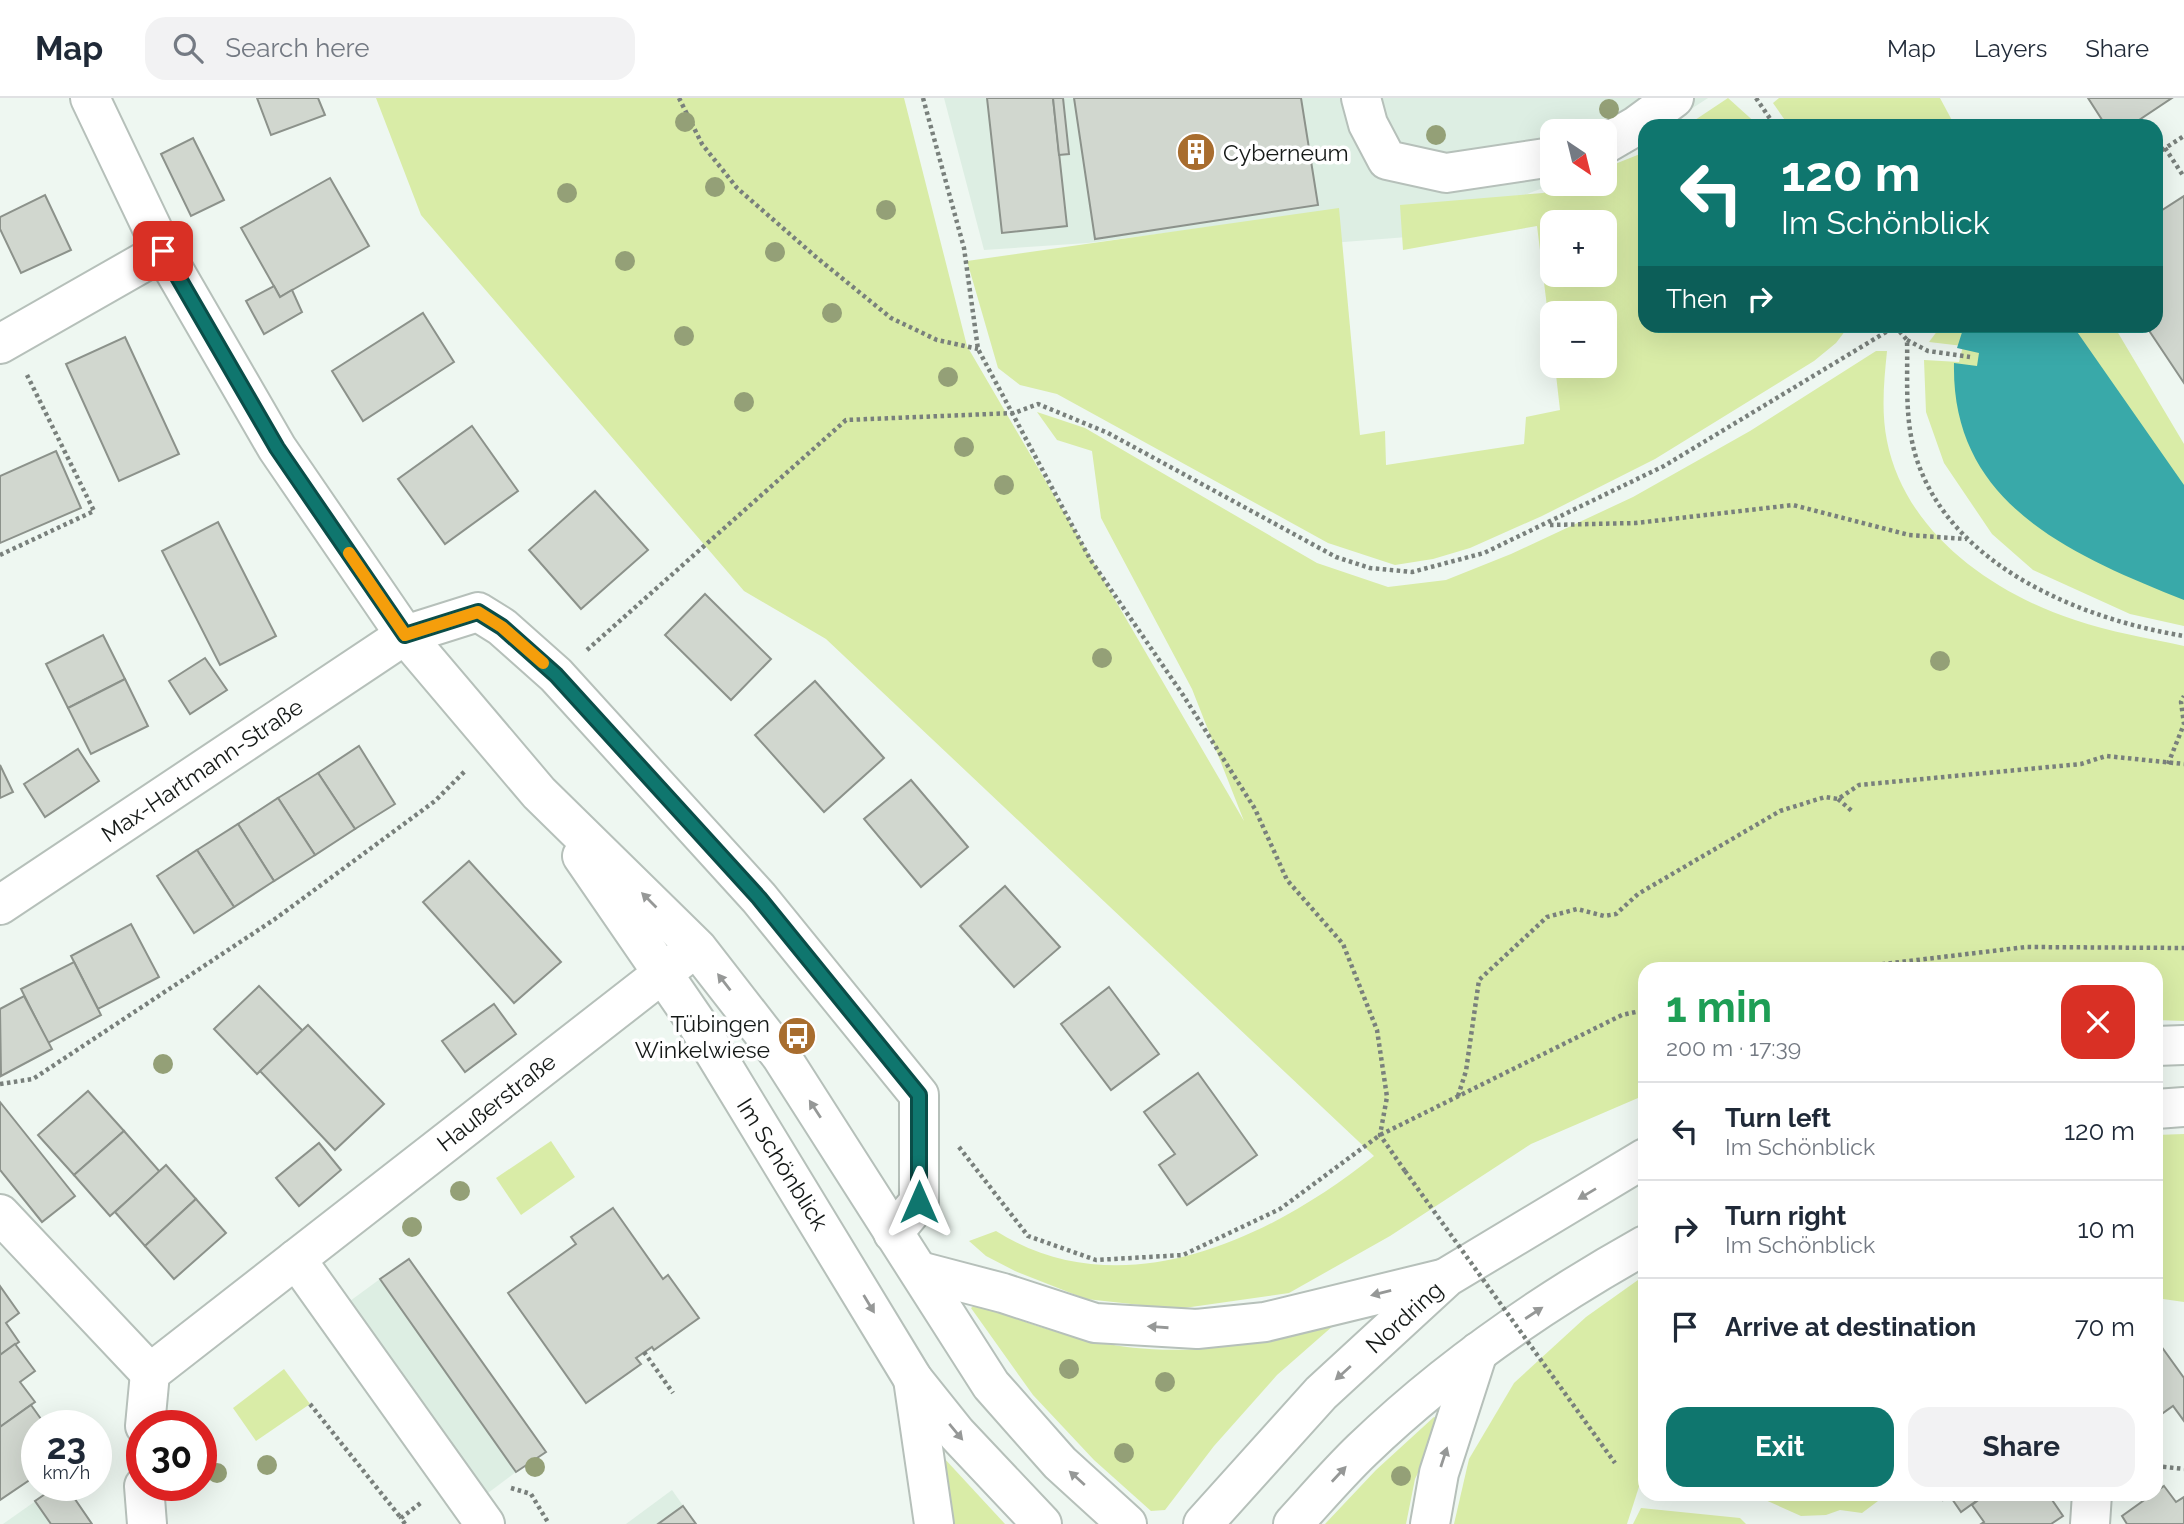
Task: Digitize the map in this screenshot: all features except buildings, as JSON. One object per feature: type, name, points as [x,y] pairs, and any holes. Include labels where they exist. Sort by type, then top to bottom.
[{"type":"street","name":"Im Schönblick","points":[[90,98],[163,251],[277,448],[405,635],[539,793],[697,948],[781,1056],[990,1385],[1060,1463],[1128,1524]]},
{"type":"street","points":[[1361,98],[1368,124],[1387,160],[1446,173],[1540,159]]},
{"type":"street","points":[[1646,119],[1674,98]]},
{"type":"street","points":[[1617,137],[1638,125]]},
{"type":"street","points":[[5,342],[163,251]]},
{"type":"street","points":[[405,635],[478,612],[502,627],[547,667],[759,898],[919,1095],[919,1202],[893,1233]]},
{"type":"street","name":"Max-Hartmann-Straße","points":[[0,905],[405,635]]},
{"type":"street","name":"Im Schönblick","points":[[539,793],[696,1022],[913,1379],[957,1434],[1042,1524]]},
{"type":"street","name":"Haußerstraße","points":[[150,1373],[697,948]]},
{"type":"street","points":[[2163,1046],[2184,1045]]},
{"type":"street","points":[[2163,1108],[2184,1107]]},
{"type":"street","name":"Nordring","points":[[1203,1524],[1321,1392],[1447,1277],[1638,1162]]},
{"type":"street","points":[[0,1214],[150,1373],[147,1410]]},
{"type":"street","points":[[1293,1524],[1360,1451],[1422,1395],[1533,1313],[1638,1249]]},
{"type":"street","points":[[296,1259],[485,1524]]},
{"type":"street","points":[[919,1271],[1003,1293],[1095,1323],[1197,1329],[1265,1322],[1447,1277]]},
{"type":"street","points":[[1430,1524],[1439,1473],[1478,1352]]},
{"type":"street","points":[[913,1379],[934,1524]]},
{"type":"street","points":[[145,1501],[147,1524]]},
{"type":"street","points":[[2090,1524],[2092,1501]]},
{"type":"path","points":[[680,98],[702,144],[737,188],[816,257],[891,318],[937,340],[978,349]]},
{"type":"path","points":[[923,98],[964,248],[978,349],[1090,559],[1183,695],[1255,809],[1287,880],[1343,944],[1377,1030],[1387,1097],[1380,1135],[1615,1463]]},
{"type":"path","points":[[1756,98],[1770,119]]},
{"type":"path","points":[[2184,135],[2165,148],[2184,177]]},
{"type":"path","points":[[603,637],[846,420],[1014,413],[1038,404],[1108,433],[1336,557],[1370,568],[1412,572],[1447,565],[1546,525],[1664,466],[1883,333]]},
{"type":"path","points":[[1901,333],[1907,340],[1928,351],[1970,357]]},
{"type":"path","points":[[1907,340],[1906,393],[1916,458],[1937,498],[1968,539],[1993,561],[2067,604],[2124,622],[2184,636]]},
{"type":"path","points":[[0,555],[94,510],[5,342]]},
{"type":"path","points":[[1546,525],[1636,523],[1793,505],[1909,535],[1968,539]]},
{"type":"path","points":[[2168,764],[2184,724],[2181,702],[2184,696]]},
{"type":"path","points":[[1838,799],[1859,785],[2081,764],[2106,756],[2184,764]]},
{"type":"path","points":[[0,1084],[33,1079],[227,952],[435,801],[473,763]]},
{"type":"path","points":[[1458,1096],[1469,1050],[1479,980],[1546,917],[1577,909],[1604,916],[1616,914],[1638,894],[1780,811],[1825,797],[1838,799],[1853,812]]},
{"type":"path","points":[[1900,962],[2026,947],[2184,948]]},
{"type":"path","points":[[919,1095],[1028,1236],[1097,1260],[1183,1255],[1280,1209],[1380,1135],[1622,1015],[1638,1012]]},
{"type":"path","points":[[644,1352],[673,1392]]},
{"type":"path","points":[[310,1404],[401,1518]]},
{"type":"path","points":[[2163,1467],[2184,1469]]},
{"type":"shaded area","points":[[944,98],[1708,98],[1676,119],[1638,119],[1638,128],[1617,130],[1617,119],[1540,119],[1540,189],[1420,236],[1331,243],[1322,213],[1088,243],[984,250]]},
{"type":"shaded area","points":[[380,1279],[516,1472],[472,1505],[335,1312]]},
{"type":"shaded area","points":[[672,1490],[696,1524],[626,1524]]},
{"type":"shaded area","points":[[36,1501],[77,1501],[93,1524],[3,1524]]},
{"type":"green space","points":[[376,98],[904,98],[967,346],[1244,821],[1192,689],[1101,518],[1092,451],[1057,440],[1037,412],[1085,428],[1317,563],[1388,587],[1446,580],[1511,554],[1633,497],[1750,431],[1876,351],[1887,351],[1884,418],[1887,441],[1897,474],[1912,504],[1933,531],[1984,575],[2044,608],[2102,628],[2184,646],[2184,1021],[2163,1020],[2163,962],[1638,962],[1638,1098],[1531,1144],[1390,1236],[1289,1293],[1177,1309],[1086,1299],[1015,1271],[986,1256],[969,1241],[996,1231],[1044,1254],[1094,1264],[1144,1264],[1193,1254],[1242,1237],[1289,1214],[1374,1156],[826,639],[744,591],[421,215]]},
{"type":"green space","points":[[1728,98],[1751,119],[1696,119]]},
{"type":"green space","points":[[1779,98],[1940,98],[1951,119],[1784,119],[1773,103]]},
{"type":"green space","points":[[1638,155],[1638,333],[1844,333],[1814,361],[1655,459],[1542,516],[1470,548],[1433,559],[1395,565],[1328,543],[1057,394],[1020,385],[998,368],[967,261],[1339,208],[1360,435],[1385,431],[1386,465],[1524,444],[1526,417],[1560,410],[1556,378],[1617,378],[1617,301],[1546,301],[1545,287],[1617,287],[1617,210],[1540,210],[1540,250],[1537,226],[1403,250],[1400,205],[1540,193],[1540,196],[1617,196],[1617,163]]},
{"type":"green space","points":[[1936,333],[2118,333],[2184,444],[2184,626],[2130,614],[2033,570],[1992,534],[1944,463],[1926,412],[1924,360],[1959,362],[1963,346],[1929,342]]},
{"type":"green space","points":[[2184,1134],[2184,1302],[2163,1299],[2163,1135]]},
{"type":"green space","points":[[551,1141],[575,1177],[521,1215],[496,1178]]},
{"type":"green space","points":[[1638,1280],[1638,1490],[1627,1524],[1454,1524],[1469,1459],[1514,1383],[1586,1317]]},
{"type":"green space","points":[[977,1303],[1081,1339],[1151,1349],[1187,1350],[1223,1346],[1269,1337],[1327,1317],[1334,1325],[1277,1375],[1214,1446],[1165,1510],[1151,1511],[1094,1460],[1033,1395],[971,1308]]},
{"type":"green space","points":[[284,1369],[310,1404],[256,1441],[233,1408]]},
{"type":"green space","points":[[1434,1417],[1440,1419],[1441,1426],[1415,1479],[1406,1524],[1325,1524],[1376,1470]]},
{"type":"green space","points":[[943,1457],[1005,1524],[950,1524]]},
{"type":"green space","points":[[1767,1501],[1878,1501],[1862,1513],[1840,1510],[1826,1515],[1801,1516]]},
{"type":"green space","points":[[1641,1508],[1740,1518],[1746,1524],[1633,1524]]},
{"type":"water","points":[[1962,333],[2078,333],[2184,485],[2184,600],[2100,564],[2061,543],[2026,518],[1996,489],[1973,454],[1958,412],[1954,363],[1977,366],[1979,353],[1957,348]]},
{"type":"slow traffic","points":[[349,553],[405,635],[478,612],[502,627],[543,663]]},
{"type":"place","name":"Cyberneum","points":[[1196,152]]},
{"type":"place","name":"Tübingen Winkelwiese","points":[[797,1036]]},
{"type":"route","points":[[163,251],[277,448],[405,635],[478,612],[502,627],[556,675],[759,898],[919,1095],[919,1202]]}]
